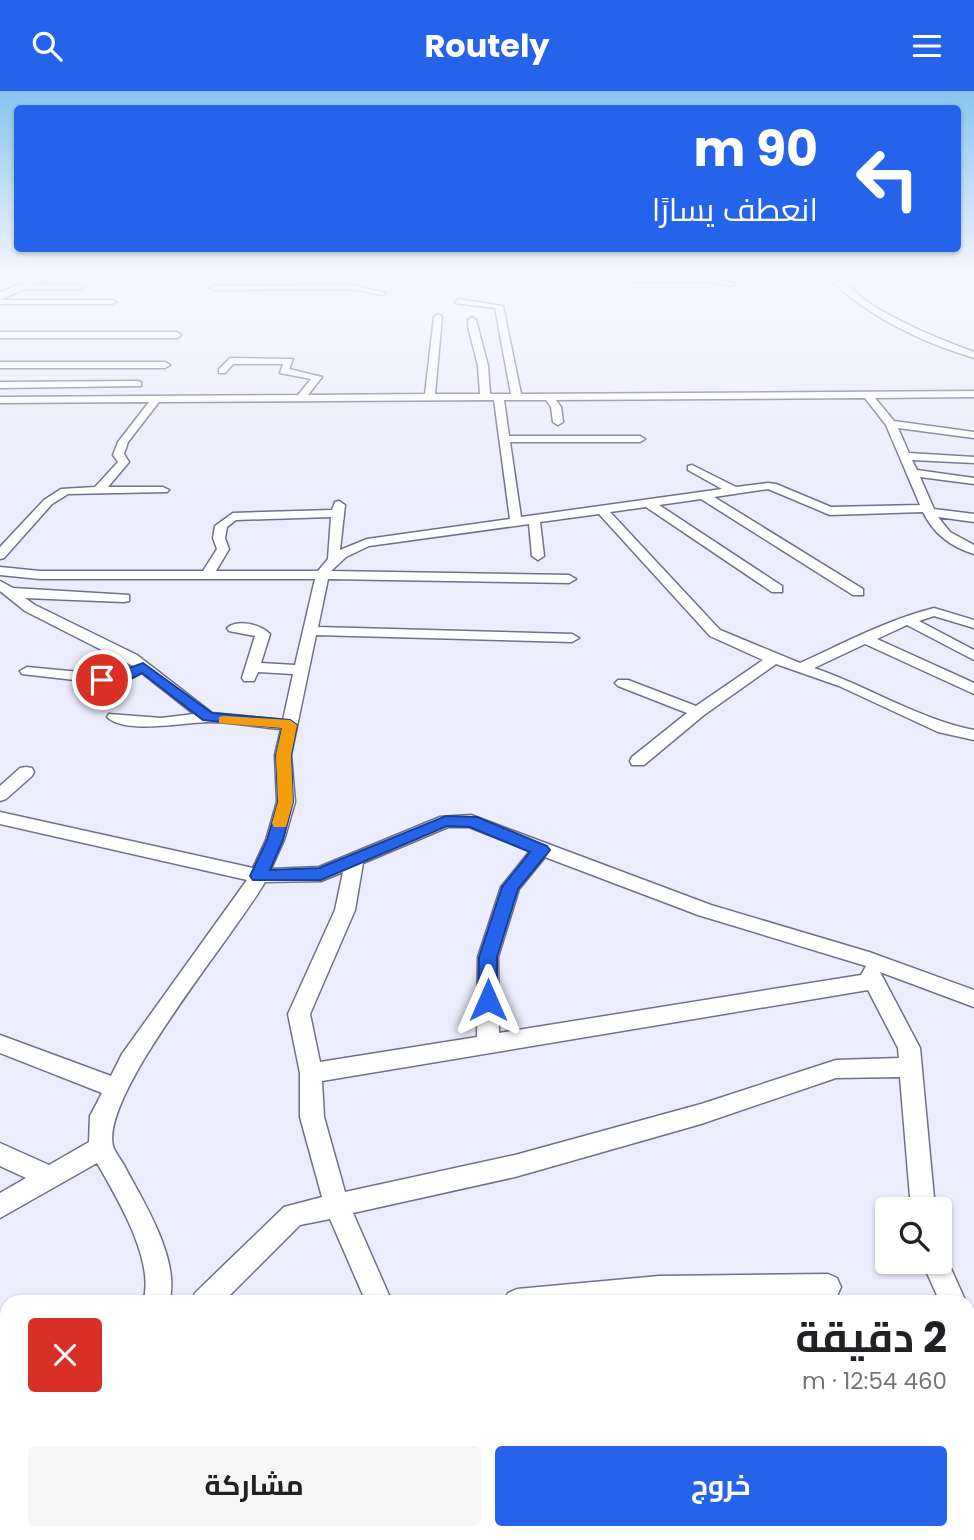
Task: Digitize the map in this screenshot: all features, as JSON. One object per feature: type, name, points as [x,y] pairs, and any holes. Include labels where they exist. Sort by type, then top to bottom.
[{"type":"street","points":[[430,395],[435,343]]},
{"type":"street","points":[[476,343],[484,367],[482,379],[491,395],[503,439],[516,521]]},
{"type":"street","points":[[506,343],[516,395]]},
{"type":"street","points":[[942,343],[973,354]]},
{"type":"street","points":[[147,346],[174,346]]},
{"type":"street","points":[[222,371],[230,361],[290,361],[283,371],[317,377],[302,397]]},
{"type":"street","points":[[0,365],[165,365]]},
{"type":"street","points":[[0,385],[138,384]]},
{"type":"street","points":[[866,393],[891,424],[934,522],[946,535],[974,550]]},
{"type":"street","points":[[0,400],[430,395],[974,394]]},
{"type":"street","points":[[548,395],[556,407],[558,422]]},
{"type":"street","points":[[100,489],[123,462],[118,455],[123,442],[156,399]]},
{"type":"street","points":[[891,424],[974,435]]},
{"type":"street","points":[[503,439],[640,439]]},
{"type":"street","points":[[904,456],[974,460]]},
{"type":"street","points":[[692,468],[734,491]]},
{"type":"street","points":[[912,473],[974,481]]},
{"type":"street","points":[[334,558],[367,543],[534,518],[778,487],[830,511],[928,510],[974,518]]},
{"type":"street","points":[[0,555],[55,496],[65,491],[163,490]]},
{"type":"street","points":[[704,496],[858,592]]},
{"type":"street","points":[[648,503],[778,589]]},
{"type":"street","points":[[158,1295],[160,1289],[149,1239],[101,1149],[102,1116],[130,1061],[259,876],[275,840],[286,802],[284,755],[322,575],[334,558],[339,509],[233,517],[221,526],[219,538],[223,549],[207,575]]},
{"type":"street","points":[[601,509],[715,633],[774,659],[844,683],[944,729],[974,735]]},
{"type":"street","points":[[534,518],[538,556]]},
{"type":"street","points":[[0,571],[40,575],[322,575],[569,579]]},
{"type":"street","points":[[3,588],[58,597],[124,598]]},
{"type":"street","points":[[3,588],[30,608],[105,643],[143,667],[208,717]]},
{"type":"street","points":[[801,668],[907,620],[934,612],[974,624]]},
{"type":"street","points":[[907,620],[974,656]]},
{"type":"street","points":[[234,628],[254,629],[263,634],[251,672],[302,670]]},
{"type":"street","points":[[310,631],[572,638]]},
{"type":"street","points":[[865,639],[974,689]]},
{"type":"street","points":[[638,761],[698,712],[774,659]]},
{"type":"street","points":[[27,671],[102,680],[126,676],[143,667]]},
{"type":"street","points":[[623,683],[698,712]]},
{"type":"street","points":[[115,717],[161,723],[208,717],[290,725]]},
{"type":"street","points":[[0,795],[26,772]]},
{"type":"street","points":[[0,818],[259,876],[321,874],[446,821],[471,821],[541,850],[705,910],[862,957],[974,999]]},
{"type":"street","points":[[488,1044],[488,957],[510,887],[541,850]]},
{"type":"street","points":[[355,859],[345,910],[299,1014],[311,1073],[312,1117],[336,1205],[376,1295]]},
{"type":"street","points":[[862,957],[909,1048],[922,1197]]},
{"type":"street","points":[[311,1073],[874,981]]},
{"type":"street","points":[[0,1044],[116,1088]]},
{"type":"street","points":[[211,1295],[293,1215],[515,1166],[701,1114],[836,1069],[910,1067]]},
{"type":"street","points":[[0,1206],[101,1149]]},
{"type":"street","points":[[0,1154],[50,1177]]},
{"type":"street","points":[[940,1274],[950,1295]]},
{"type":"street","points":[[685,1295],[774,1295],[828,1287]]},
{"type":"slow traffic","points":[[224,720],[290,725],[284,755],[286,802],[280,823]]},
{"type":"route","points":[[102,680],[126,676],[143,667],[208,717],[290,725],[284,755],[286,802],[275,840],[259,876],[321,874],[446,821],[471,821],[541,850],[510,887],[488,957],[488,1000]]}]
